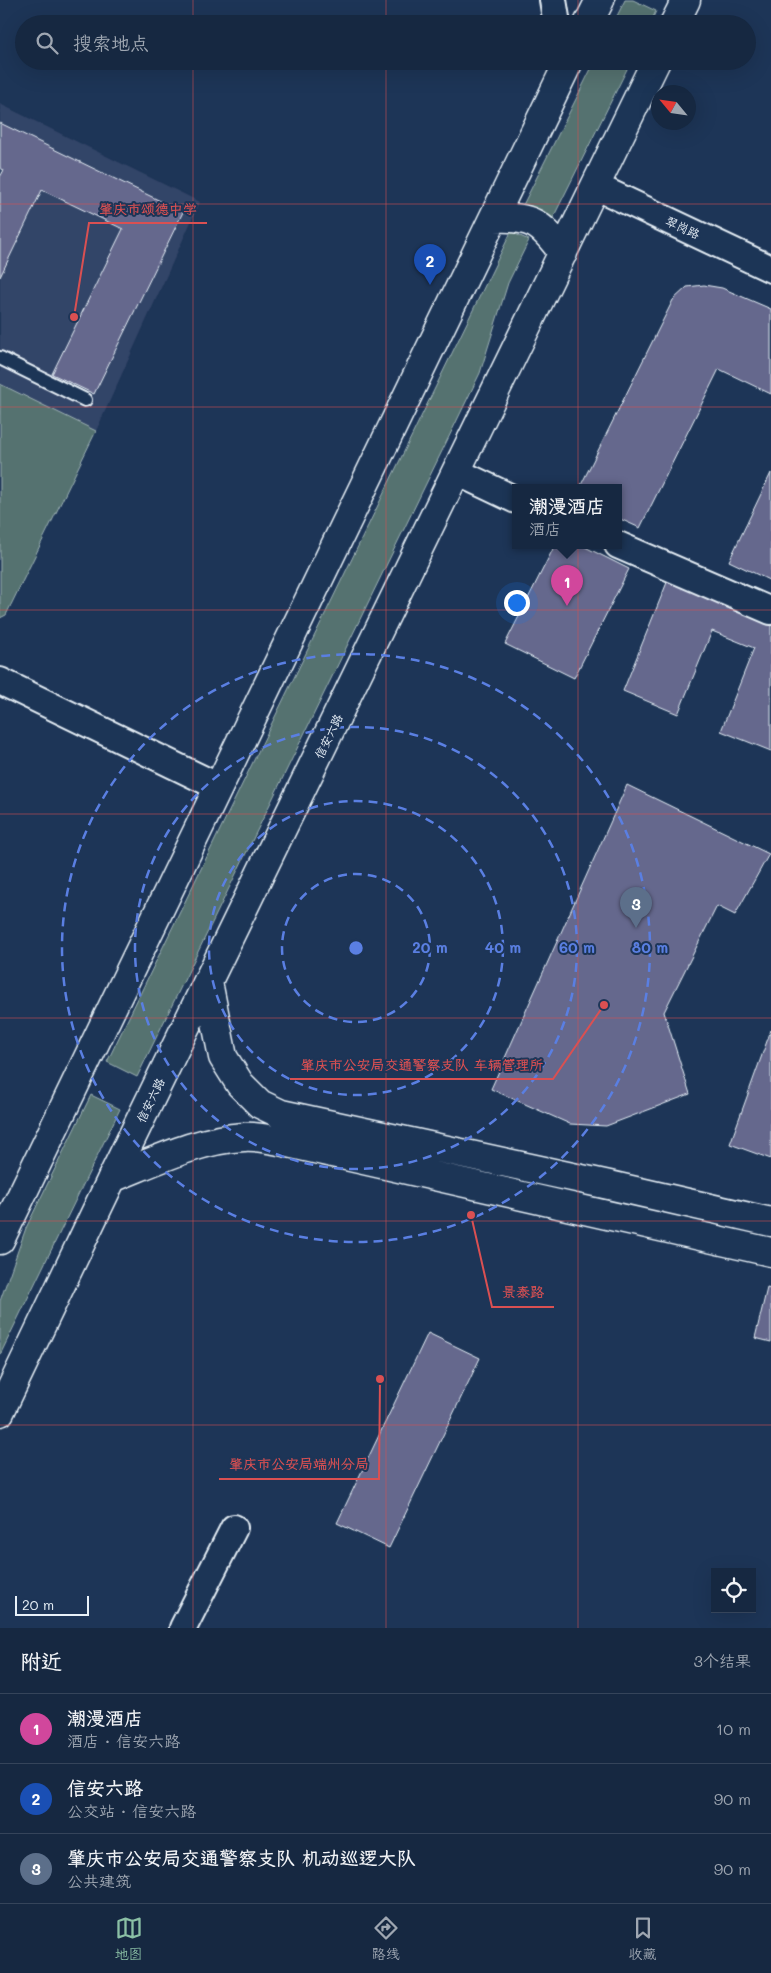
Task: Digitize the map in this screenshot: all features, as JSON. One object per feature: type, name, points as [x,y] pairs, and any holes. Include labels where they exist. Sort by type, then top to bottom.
[{"type":"main road","points":[[592,15],[600,0]]},
{"type":"main road","points":[[678,15],[686,0]]},
{"type":"main road","points":[[0,1240],[494,218],[562,70]]},
{"type":"main road","name":"信安六路","points":[[0,1412],[652,70]]},
{"type":"main road","points":[[494,218],[517,217],[534,222],[548,233],[563,253]]},
{"type":"main road","points":[[208,982],[223,1057],[240,1084],[260,1104],[282,1114],[771,1222]]},
{"type":"main road","points":[[112,1178],[214,1141],[245,1136],[288,1143],[771,1252]]},
{"type":"street","points":[[553,0],[556,15]]},
{"type":"street","name":"翠岗路","points":[[595,186],[771,269]]},
{"type":"street","points":[[457,472],[512,498]]},
{"type":"street","points":[[622,547],[771,611]]},
{"type":"street","points":[[0,681],[218,787]]},
{"type":"street","points":[[183,1628],[234,1528]]},
{"type":"lane","points":[[0,358],[85,400]]},
{"type":"shaded area","points":[[0,104],[200,202],[96,431],[6,615],[0,618]]},
{"type":"green space","points":[[625,0],[633,0],[656,11],[654,15],[618,15]]},
{"type":"green space","points":[[590,70],[627,70],[551,222],[522,207]]},
{"type":"green space","points":[[511,232],[529,240],[508,283],[480,373],[137,1077],[107,1062]]},
{"type":"green space","points":[[0,384],[96,431],[6,615],[0,618]]},
{"type":"green space","points":[[91,1095],[120,1109],[0,1355],[0,1301],[26,1228]]},
{"type":"building","points":[[0,123],[183,212],[94,394],[52,374],[123,229],[42,190],[0,277],[0,177],[4,170],[0,168]]},
{"type":"building","points":[[704,285],[722,288],[771,309],[771,394],[719,369],[640,528],[622,520],[622,484],[581,484],[673,300],[687,287]]},
{"type":"building","points":[[771,473],[771,581],[729,561]]},
{"type":"building","points":[[553,549],[589,549],[629,569],[574,678],[505,644]]},
{"type":"building","points":[[670,575],[771,616],[771,751],[721,731],[754,648],[712,631],[678,714],[623,691]]},
{"type":"building","points":[[627,785],[769,854],[735,915],[717,906],[664,1012],[690,1094],[606,1126],[570,1124],[491,1089]]},
{"type":"building","points":[[771,1030],[771,1159],[730,1144]]},
{"type":"building","points":[[767,1288],[771,1289],[771,1342],[755,1338]]},
{"type":"building","points":[[428,1333],[480,1358],[389,1548],[337,1523]]},
{"type":"place","name":"信安六路","points":[[430,285]]},
{"type":"place","name":"肇庆市颂德中学","points":[[74,317]]},
{"type":"place","name":"潮漫酒店","points":[[567,606]]},
{"type":"place","name":"肇庆市公安局交通警察支队 机动巡逻大队","points":[[636,928]]},
{"type":"place","name":"肇庆市公安局交通警察支队 车辆管理所","points":[[604,1005]]},
{"type":"place","name":"景泰路","points":[[471,1215]]},
{"type":"place","name":"肇庆市公安局端州分局","points":[[380,1379]]}]
